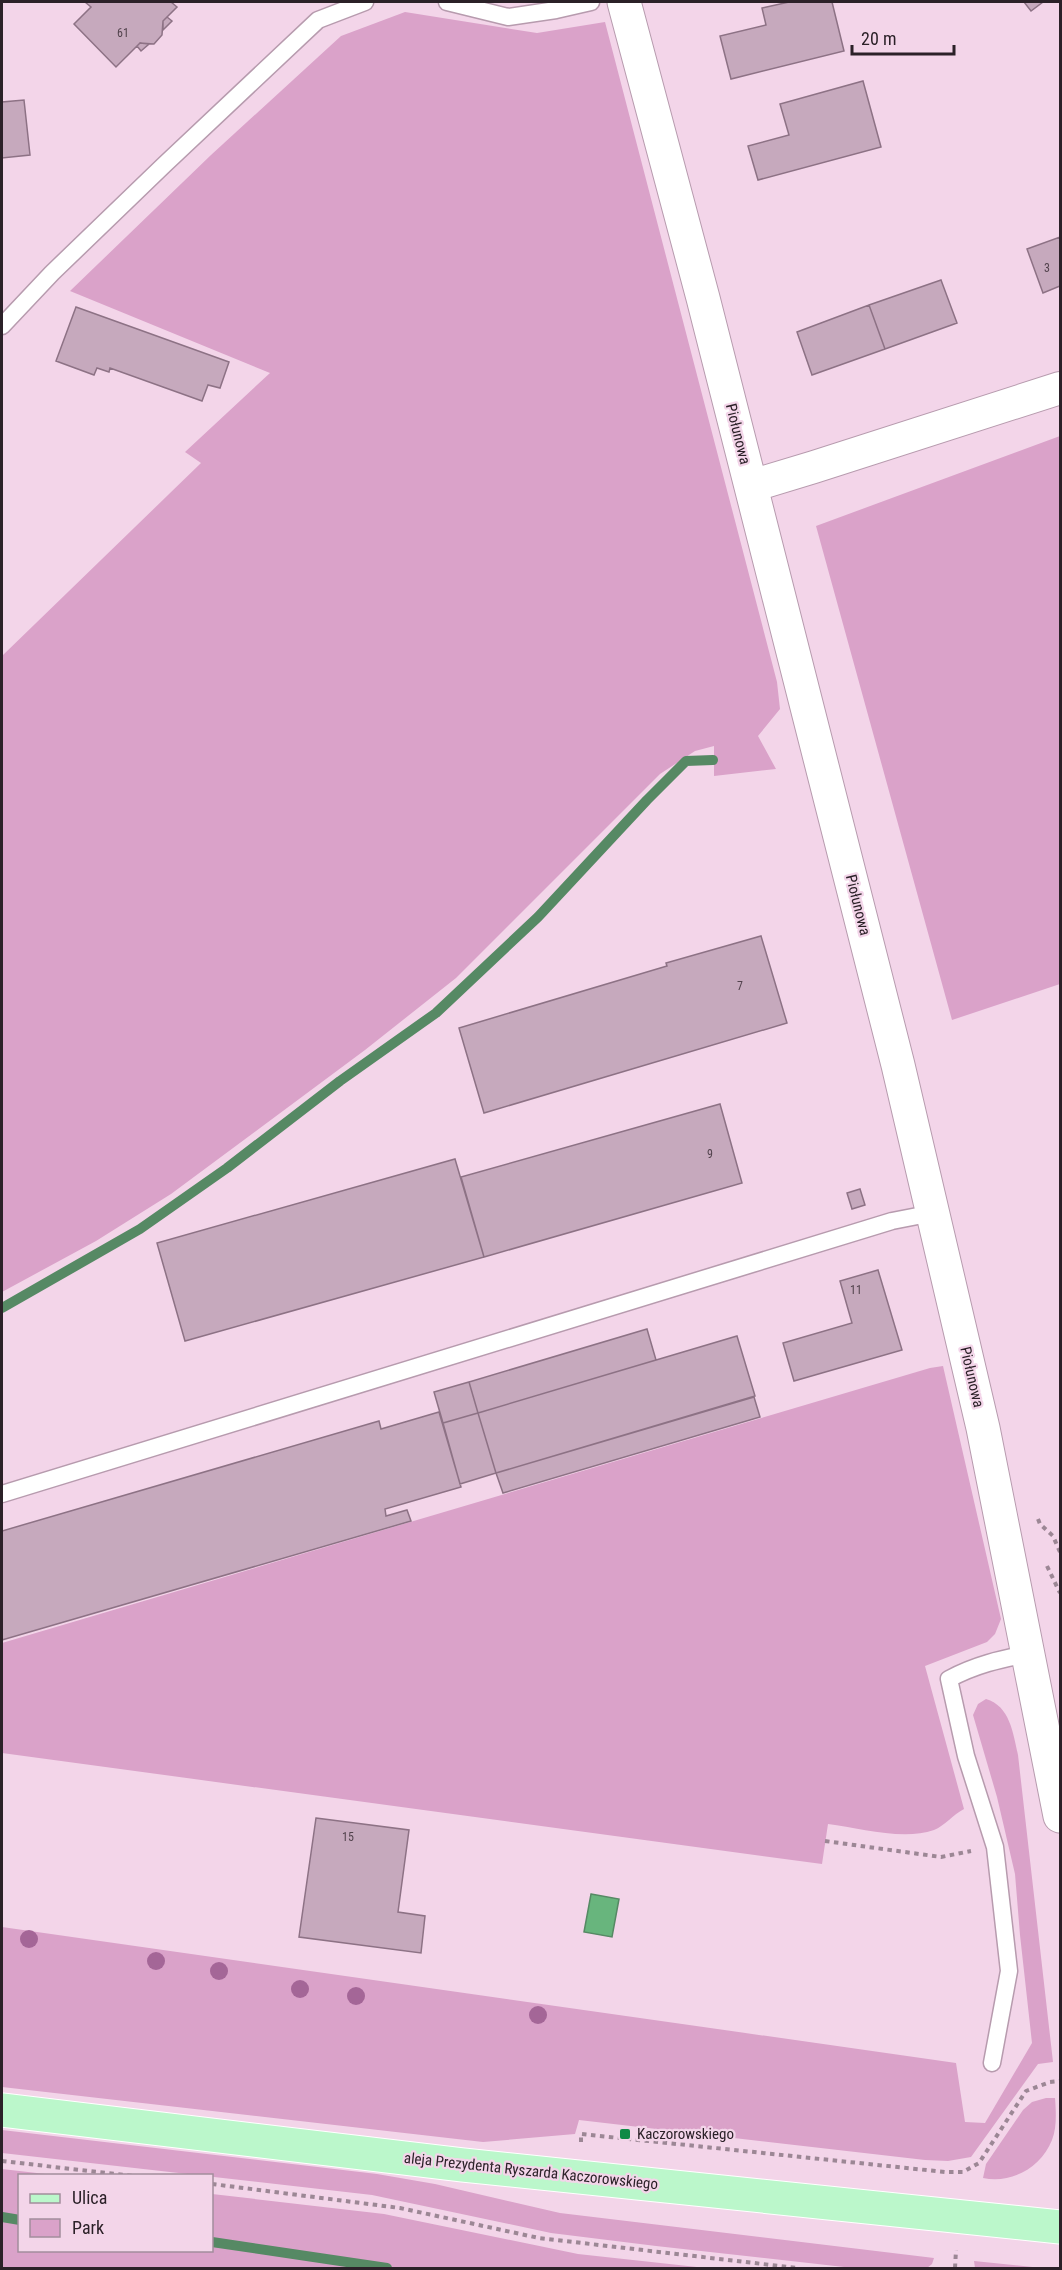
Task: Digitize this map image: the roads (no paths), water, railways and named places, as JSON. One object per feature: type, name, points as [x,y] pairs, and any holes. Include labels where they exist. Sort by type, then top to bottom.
[{"type":"main road","name":"aleja Prezydenta Ryszarda Kaczorowskiego","points":[[2,2110],[464,2165],[1060,2227]]},
{"type":"street","name":"Piołunowa","points":[[624,2],[703,298],[835,813],[933,1213],[983,1428],[1060,1816]]},
{"type":"street","points":[[751,486],[1060,388]]},
{"type":"lane","points":[[2,326],[52,273],[147,181],[318,20],[365,2]]},
{"type":"lane","points":[[447,2],[508,17],[591,2]]},
{"type":"lane","points":[[2,1494],[892,1221],[933,1213]]},
{"type":"lane","points":[[992,2063],[1009,1971],[995,1847],[966,1756],[949,1679],[990,1661],[1029,1654]]},
{"type":"waterway","points":[[2,1308],[140,1229],[227,1168],[340,1081],[436,1013],[538,917],[686,761],[713,760]]},
{"type":"waterway","points":[[2,2217],[18,2220]]},
{"type":"waterway","points":[[213,2242],[387,2268]]},
{"type":"place","name":"Kaczorowskiego","points":[[625,2134]]}]
